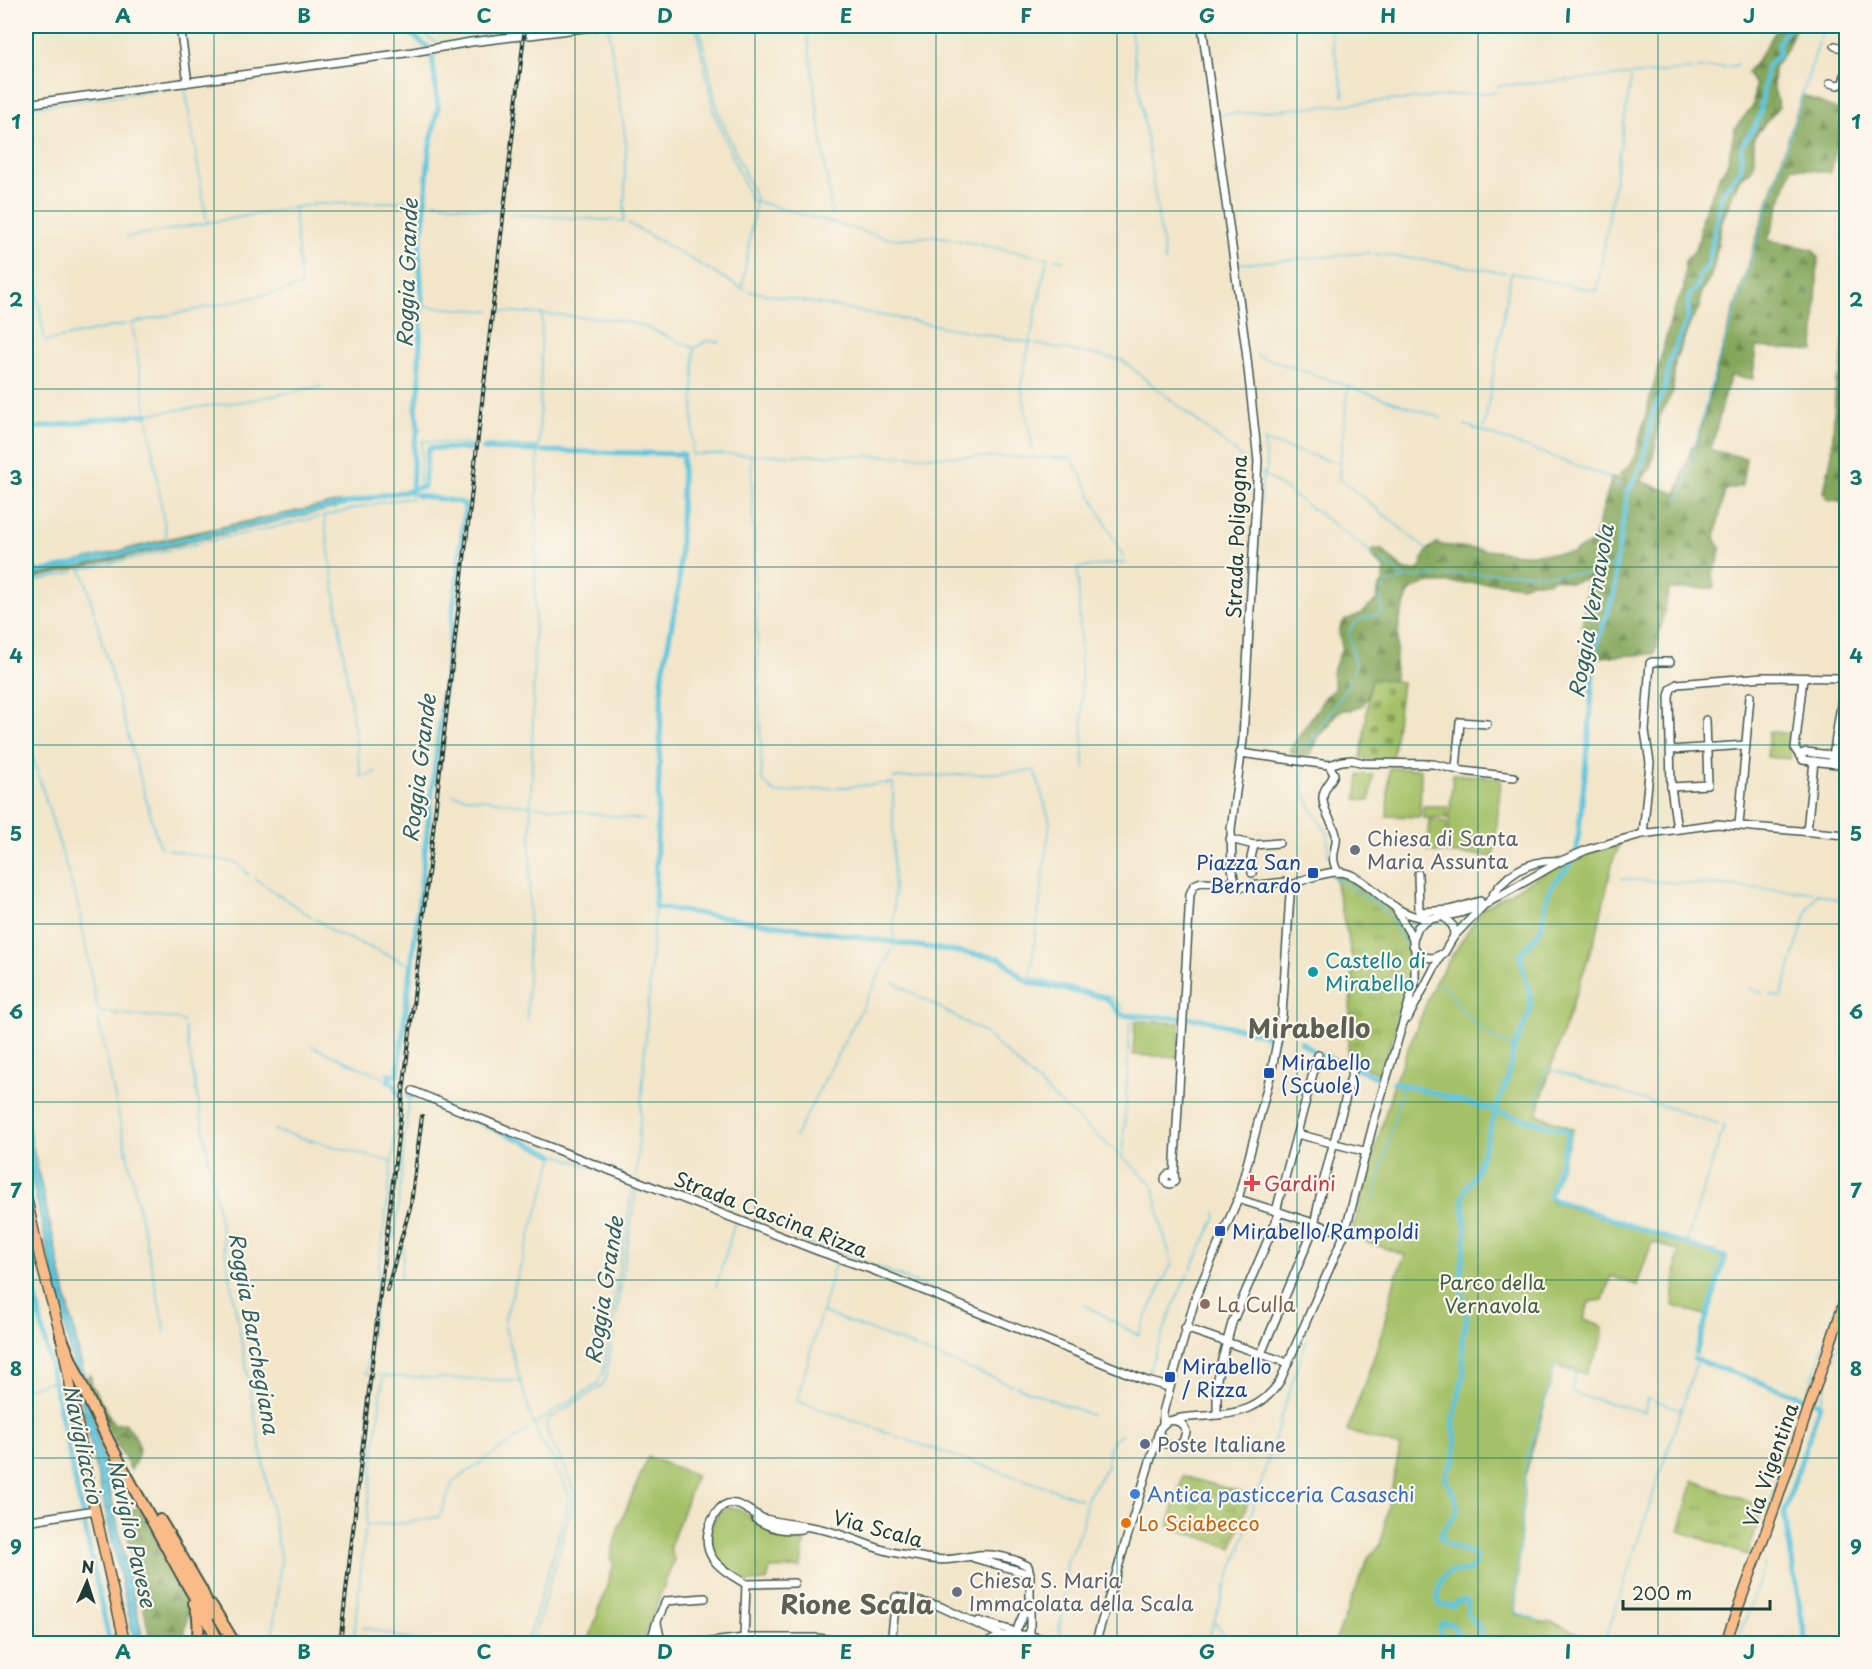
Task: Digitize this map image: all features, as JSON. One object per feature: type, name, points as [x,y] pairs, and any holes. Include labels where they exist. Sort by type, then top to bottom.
[{"type":"highway","points":[[61,1336],[79,1381],[197,1608],[199,1629],[197,1644]]},
{"type":"highway","points":[[98,1417],[236,1644]]},
{"type":"highway","points":[[184,1581],[201,1607],[219,1644]]},
{"type":"highway","points":[[201,1589],[225,1644]]},
{"type":"main road","points":[[26,1195],[40,1260],[61,1336],[92,1510],[125,1644]]},
{"type":"main road","name":"Via Vigentina","points":[[1725,1644],[1777,1501],[1846,1297]]},
{"type":"street","points":[[180,26],[187,76],[185,83]]},
{"type":"street","points":[[530,35],[599,26]]},
{"type":"street","name":"Strada Poligogna","points":[[1202,26],[1246,350],[1258,461],[1240,753],[1230,839],[1235,883]]},
{"type":"street","points":[[26,104],[520,36]]},
{"type":"street","points":[[1835,46],[1846,49]]},
{"type":"street","points":[[1830,83],[1840,85],[1846,76]]},
{"type":"street","points":[[1643,834],[1650,763],[1645,731],[1650,663],[1670,662]]},
{"type":"street","points":[[1677,829],[1671,787],[1669,696],[1674,685],[1763,677],[1841,678],[1844,680],[1833,760]]},
{"type":"street","points":[[1803,678],[1795,748],[1803,760],[1833,760],[1846,757]]},
{"type":"street","points":[[1738,825],[1750,696]]},
{"type":"street","points":[[1671,787],[1708,785],[1706,720]]},
{"type":"street","points":[[1456,769],[1460,722],[1488,724]]},
{"type":"street","points":[[1671,750],[1746,745]]},
{"type":"street","points":[[1240,753],[1329,765],[1352,760],[1364,763],[1433,764],[1514,777]]},
{"type":"street","points":[[1799,755],[1806,753],[1846,765]]},
{"type":"street","points":[[1338,872],[1334,866],[1333,855],[1336,836],[1323,806],[1322,797],[1342,761]]},
{"type":"street","points":[[1807,831],[1814,761]]},
{"type":"street","points":[[1329,765],[1334,774]]},
{"type":"street","points":[[1095,1644],[1163,1424],[1162,1415],[1185,1328],[1196,1296],[1238,1200],[1278,1040],[1286,968],[1290,895],[1294,885],[1299,881],[1338,872],[1351,875],[1374,890],[1395,908],[1412,917],[1437,916],[1484,903],[1578,854],[1643,834],[1718,824],[1846,835]]},
{"type":"street","points":[[1230,839],[1254,845],[1279,843]]},
{"type":"street","points":[[1252,873],[1251,858],[1254,845]]},
{"type":"street","points":[[1394,1054],[1412,1009],[1454,936],[1504,881],[1521,867],[1551,860],[1561,861]]},
{"type":"street","points":[[1418,874],[1419,912],[1437,916],[1453,926],[1454,936]]},
{"type":"street","points":[[1174,1177],[1190,894],[1194,885],[1201,882],[1235,883],[1241,886],[1286,882],[1294,885]]},
{"type":"street","points":[[1163,1424],[1187,1417],[1237,1413],[1251,1408],[1270,1396],[1288,1363],[1345,1233],[1375,1117],[1415,982],[1413,939],[1395,908]]},
{"type":"street","points":[[1413,939],[1418,927],[1437,916]]},
{"type":"street","points":[[1415,950],[1418,954],[1428,958],[1441,955]]},
{"type":"street","points":[[1217,1415],[1217,1378],[1232,1323],[1278,1212],[1318,1055]]},
{"type":"street","points":[[1261,1354],[1315,1225],[1323,1183],[1353,1070]]},
{"type":"street","name":"Strada Cascina Rizza","points":[[414,1091],[534,1142],[820,1252],[873,1270],[1147,1381],[1169,1387]]},
{"type":"street","points":[[1297,1134],[1367,1152]]},
{"type":"street","points":[[1238,1200],[1345,1233]]},
{"type":"street","points":[[1185,1328],[1288,1363]]},
{"type":"street","points":[[1159,1433],[1161,1441],[1175,1447],[1181,1444],[1186,1437],[1181,1423],[1172,1420],[1166,1411],[1166,1399]]},
{"type":"street","points":[[1185,1430],[1192,1420],[1202,1416]]},
{"type":"street","points":[[1151,1457],[1167,1445]]},
{"type":"street","name":"Via Scala","points":[[746,1584],[724,1571],[712,1559],[707,1548],[709,1529],[714,1516],[721,1507],[728,1504],[737,1504],[762,1518],[833,1532],[886,1551],[926,1558],[956,1560],[971,1557],[1030,1574],[1030,1634]]},
{"type":"street","points":[[26,1521],[92,1510]]},
{"type":"street","points":[[744,1638],[746,1584],[794,1583]]},
{"type":"street","points":[[891,1644],[896,1597],[939,1606],[1003,1636]]},
{"type":"street","points":[[650,1644],[657,1620],[666,1601],[705,1598]]},
{"type":"street","name":"Via Scala","points":[[1015,1634],[1030,1599]]},
{"type":"street","points":[[962,1617],[996,1625],[1015,1634]]},
{"type":"street","points":[[657,1620],[663,1644]]},
{"type":"street","points":[[985,1644],[1003,1636],[1030,1634],[1061,1644]]},
{"type":"street","points":[[694,1644],[744,1638],[817,1638],[864,1644]]},
{"type":"green space","points":[[1779,26],[1796,26],[1787,49],[1774,67],[1773,85],[1779,107],[1754,137],[1754,164],[1750,171],[1739,180],[1721,223],[1710,279],[1701,292],[1700,306],[1691,321],[1675,361],[1673,391],[1659,418],[1650,469],[1640,481],[1677,494],[1692,446],[1696,447],[1728,329],[1802,95],[1839,110],[1844,116],[1831,173],[1792,167],[1768,240],[1812,249],[1818,256],[1814,351],[1756,347],[1753,379],[1731,376],[1727,387],[1711,450],[1746,458],[1742,486],[1725,490],[1715,537],[1720,548],[1718,563],[1712,574],[1714,588],[1669,589],[1655,654],[1580,658],[1594,633],[1582,626],[1588,578],[1571,583],[1555,578],[1548,582],[1531,582],[1522,586],[1499,583],[1431,583],[1419,586],[1412,589],[1408,595],[1399,622],[1394,681],[1371,679],[1368,695],[1363,705],[1351,710],[1342,710],[1335,715],[1319,736],[1310,756],[1293,754],[1290,749],[1326,696],[1334,689],[1332,674],[1342,647],[1339,633],[1341,625],[1345,620],[1360,614],[1377,600],[1385,570],[1371,555],[1373,549],[1380,549],[1398,565],[1414,571],[1420,569],[1426,553],[1438,543],[1521,554],[1572,553],[1593,542],[1612,477],[1628,481],[1619,475],[1630,465],[1635,456],[1673,311],[1684,289],[1685,261],[1696,249],[1702,217],[1719,177],[1727,166],[1735,128],[1753,106],[1755,85],[1747,72]]},
{"type":"green space","points":[[1846,299],[1846,502],[1827,499],[1824,492],[1832,453],[1836,381],[1841,373]]},
{"type":"green space","points":[[339,502],[335,508],[26,580],[26,568],[33,567],[39,571],[180,536]]},
{"type":"green space","points":[[1371,678],[1402,682],[1392,762],[1361,758]]},
{"type":"green space","points":[[1769,731],[1791,734],[1790,759],[1767,757]]},
{"type":"green space","points":[[1389,768],[1421,769],[1420,817],[1387,816]]},
{"type":"green space","points":[[1359,774],[1373,775],[1370,801],[1356,799]]},
{"type":"green space","points":[[1453,774],[1501,778],[1494,857],[1446,853]]},
{"type":"green space","points":[[1423,806],[1447,806],[1447,818],[1423,818]]},
{"type":"green space","points":[[1429,820],[1446,822],[1444,853],[1427,851]]},
{"type":"green space","name":"Parco della Vernavola","points":[[1621,842],[1613,860],[1597,932],[1537,1114],[1573,1129],[1550,1201],[1727,1257],[1708,1316],[1673,1306],[1679,1251],[1652,1242],[1637,1285],[1611,1276],[1603,1300],[1589,1302],[1584,1319],[1598,1324],[1603,1328],[1603,1334],[1598,1351],[1586,1374],[1555,1366],[1525,1476],[1515,1613],[1544,1623],[1552,1622],[1601,1643],[1334,1644],[1369,1556],[1380,1546],[1400,1447],[1347,1431],[1380,1341],[1395,1279],[1405,1255],[1364,1241],[1352,1232],[1394,1083],[1435,982],[1482,909],[1563,862],[1591,850]]},
{"type":"green space","points":[[1334,875],[1345,878],[1380,899],[1398,916],[1412,950],[1413,976],[1381,1074],[1347,1061],[1353,962]]},
{"type":"green space","points":[[1135,1021],[1180,1023],[1178,1057],[1133,1055]]},
{"type":"green space","points":[[90,1374],[92,1385],[114,1424],[125,1423],[135,1435],[139,1450],[131,1470],[83,1382]]},
{"type":"green space","points":[[648,1457],[696,1475],[670,1547],[674,1560],[642,1643],[588,1643],[614,1564],[610,1559],[618,1529]]},
{"type":"green space","points":[[1183,1476],[1250,1495],[1232,1548],[1168,1526]]},
{"type":"green space","points":[[1692,1480],[1763,1507],[1748,1555],[1679,1531]]},
{"type":"green space","points":[[139,1507],[190,1604],[183,1643],[151,1643],[123,1513]]},
{"type":"green space","points":[[729,1507],[740,1509],[766,1529],[805,1533],[801,1568],[770,1569],[767,1581],[747,1582],[714,1557],[710,1547],[711,1529],[715,1518]]},
{"type":"water","points":[[26,1117],[144,1643],[135,1643],[26,1153]]},
{"type":"waterway","name":"Roggia Grande","points":[[404,26],[430,49]]},
{"type":"waterway","points":[[414,26],[438,44]]},
{"type":"waterway","points":[[510,214],[624,221],[626,142],[609,26]]},
{"type":"waterway","points":[[696,26],[714,113],[751,200],[887,238],[936,236],[1048,258],[1047,260]]},
{"type":"waterway","points":[[699,26],[718,112],[756,199],[742,289]]},
{"type":"waterway","points":[[806,26],[832,215]]},
{"type":"waterway","points":[[1130,26],[1165,262]]},
{"type":"waterway","points":[[1329,26],[1344,96]]},
{"type":"waterway","name":"Roggia Vernavola","points":[[1497,1107],[1508,1078],[1513,1051],[1531,1009],[1530,995],[1520,956],[1538,934],[1550,889],[1570,865],[1577,849],[1596,646],[1615,591],[1615,570],[1628,492],[1643,462],[1654,410],[1664,391],[1670,360],[1688,318],[1689,297],[1708,265],[1721,198],[1724,190],[1741,170],[1742,145],[1756,125],[1760,114],[1767,67],[1779,54],[1779,42],[1790,26]]},
{"type":"waterway","points":[[1680,498],[1717,364],[1824,26]]},
{"type":"waterway","points":[[184,32],[187,51]]},
{"type":"waterway","name":"Roggia Grande","points":[[412,493],[414,446],[418,429],[416,407],[420,385],[422,304],[419,248],[424,221],[429,150],[438,108],[432,54]]},
{"type":"waterway","points":[[362,62],[423,55]]},
{"type":"waterway","points":[[1497,86],[1737,64]]},
{"type":"waterway","points":[[26,108],[316,68]]},
{"type":"waterway","points":[[1484,428],[1511,273],[1597,291],[1631,79]]},
{"type":"waterway","points":[[185,87],[207,222]]},
{"type":"waterway","points":[[1218,115],[1496,92]]},
{"type":"waterway","points":[[1842,109],[1846,111]]},
{"type":"waterway","points":[[127,237],[315,204],[421,201]]},
{"type":"waterway","points":[[433,202],[501,212]]},
{"type":"waterway","points":[[146,409],[132,323],[301,287],[294,207]]},
{"type":"waterway","points":[[26,219],[44,337]]},
{"type":"waterway","points":[[628,223],[745,290]]},
{"type":"waterway","points":[[1237,264],[1367,253],[1506,273]]},
{"type":"waterway","points":[[1055,259],[1063,260]]},
{"type":"waterway","points":[[1033,452],[1021,384],[1046,264]]},
{"type":"waterway","points":[[749,291],[1032,343]]},
{"type":"waterway","points":[[422,304],[431,307],[490,311]]},
{"type":"waterway","points":[[498,311],[613,319],[643,326],[694,348],[693,447]]},
{"type":"waterway","points":[[484,445],[539,447],[542,314]]},
{"type":"waterway","points":[[45,340],[126,324]]},
{"type":"waterway","points":[[695,348],[706,341],[720,342]]},
{"type":"waterway","points":[[1036,344],[1122,360],[1255,468]]},
{"type":"waterway","points":[[1252,630],[1262,481],[1267,468],[1264,441],[1340,464],[1348,386],[1256,355]]},
{"type":"waterway","points":[[167,542],[147,414],[246,401],[322,386]]},
{"type":"waterway","points":[[1349,387],[1442,418]]},
{"type":"waterway","points":[[26,429],[147,414]]},
{"type":"waterway","points":[[1465,425],[1608,477],[1628,492]]},
{"type":"waterway","points":[[419,489],[422,441],[473,445]]},
{"type":"waterway","points":[[417,488],[424,487],[430,448],[472,449]]},
{"type":"waterway","points":[[483,449],[538,451]]},
{"type":"waterway","points":[[692,449],[692,454],[1072,458],[1123,557]]},
{"type":"waterway","points":[[527,1020],[538,451]]},
{"type":"waterway","points":[[543,451],[683,454],[679,586],[662,677],[655,907],[999,958],[1028,982],[1106,998],[1122,1015],[1201,1019],[1276,1038]]},
{"type":"waterway","points":[[751,455],[762,780],[775,793],[893,783],[894,946],[795,1137]]},
{"type":"waterway","points":[[1340,465],[1339,478],[1426,549]]},
{"type":"waterway","points":[[1261,472],[1404,577]]},
{"type":"waterway","points":[[26,575],[410,491]]},
{"type":"waterway","name":"Roggia Grande","points":[[418,493],[418,498]]},
{"type":"waterway","name":"Roggia Grande","points":[[389,1075],[397,1075],[399,1072],[465,508],[464,504],[459,502],[416,495]]},
{"type":"waterway","points":[[363,777],[361,777],[324,516],[378,503],[412,498]]},
{"type":"waterway","points":[[94,612],[84,575],[80,570],[319,517]]},
{"type":"waterway","name":"Roggia Barchegiana","points":[[26,534],[37,576],[26,579]]},
{"type":"waterway","points":[[1084,769],[1078,568],[1125,562]]},
{"type":"waterway","points":[[1305,759],[1307,748],[1346,688],[1355,667],[1349,630],[1358,621],[1380,614],[1383,609],[1381,595],[1388,582],[1414,577],[1495,573],[1585,574],[1616,563]]},
{"type":"waterway","points":[[26,583],[74,572]]},
{"type":"waterway","points":[[95,616],[152,821],[162,848]]},
{"type":"waterway","points":[[1236,762],[1242,694]]},
{"type":"waterway","name":"Roggia Barchegiana","points":[[26,735],[78,905],[99,1012],[177,1019],[184,1022]]},
{"type":"waterway","points":[[1304,764],[1305,792],[1317,818],[1328,833],[1328,857]]},
{"type":"waterway","points":[[893,778],[1036,771]]},
{"type":"waterway","points":[[366,775],[377,772]]},
{"type":"waterway","points":[[1036,775],[1050,822],[1030,978],[1110,996],[1124,1009]]},
{"type":"waterway","points":[[453,795],[530,806]]},
{"type":"waterway","points":[[535,806],[644,820]]},
{"type":"waterway","points":[[166,849],[237,863],[249,875]]},
{"type":"waterway","points":[[1331,876],[1375,903],[1390,917],[1408,950]]},
{"type":"waterway","points":[[254,878],[313,918]]},
{"type":"waterway","points":[[1622,879],[1812,892]]},
{"type":"waterway","points":[[1816,893],[1846,903]]},
{"type":"waterway","points":[[1770,995],[1781,997],[1808,908],[1818,894]]},
{"type":"waterway","points":[[636,1178],[655,907]]},
{"type":"waterway","name":"Roggia Grande","points":[[316,919],[333,932],[409,964],[396,1073],[386,1072]]},
{"type":"waterway","points":[[893,982],[985,1033],[1064,1107],[1153,1184]]},
{"type":"waterway","points":[[1438,983],[1451,993],[1462,1010],[1489,1036],[1507,1044],[1513,1051]]},
{"type":"waterway","points":[[1748,988],[1762,993]]},
{"type":"waterway","points":[[98,1018],[165,1331]]},
{"type":"waterway","points":[[1123,1156],[1130,1022]]},
{"type":"waterway","name":"Roggia Barchegiana","points":[[185,1028],[281,1561],[271,1644]]},
{"type":"waterway","points":[[1301,1042],[1315,1052]]},
{"type":"waterway","points":[[311,1046],[384,1078]]},
{"type":"waterway","points":[[1322,1055],[1379,1078]]},
{"type":"waterway","points":[[1536,1105],[1546,1068],[1719,1124]]},
{"type":"waterway","name":"Roggia Grande","points":[[389,1079],[388,1082],[394,1083],[398,1094],[401,1095]]},
{"type":"waterway","points":[[1393,1082],[1567,1131],[1569,1134],[1550,1195],[1552,1199],[1680,1242]]},
{"type":"waterway","points":[[1374,1199],[1403,1085]]},
{"type":"waterway","points":[[369,1373],[366,1374],[399,1105],[398,1094]]},
{"type":"waterway","name":"Roggia Grande","points":[[408,1096],[413,1097]]},
{"type":"waterway","points":[[395,1240],[409,1096]]},
{"type":"waterway","name":"Roggia Vernavola","points":[[1479,1644],[1481,1629],[1468,1615],[1468,1602],[1458,1601],[1453,1606],[1439,1605],[1438,1596],[1443,1577],[1451,1572],[1470,1570],[1477,1557],[1449,1545],[1441,1538],[1442,1532],[1457,1512],[1455,1497],[1445,1478],[1448,1468],[1455,1460],[1456,1438],[1453,1423],[1464,1373],[1462,1338],[1467,1317],[1460,1283],[1466,1235],[1463,1198],[1465,1190],[1476,1173],[1495,1114]]},
{"type":"waterway","name":"Roggia Grande","points":[[462,1115],[554,1156]]},
{"type":"waterway","points":[[1686,1243],[1724,1126],[1722,1126]]},
{"type":"waterway","points":[[273,1130],[391,1162]]},
{"type":"waterway","name":"Roggia Grande","points":[[531,1417],[504,1324],[554,1156],[561,1156],[637,1185],[606,1379],[601,1386],[560,1412]]},
{"type":"waterway","name":"Roggia Grande","points":[[638,1185],[647,1188]]},
{"type":"waterway","points":[[1085,1305],[1138,1335],[1172,1263],[1154,1188]]},
{"type":"waterway","points":[[557,1409],[597,1384],[603,1373],[632,1189]]},
{"type":"waterway","points":[[1191,1269],[1216,1217],[1215,1213]]},
{"type":"waterway","points":[[716,1287],[735,1222]]},
{"type":"waterway","points":[[805,1242],[828,1251],[836,1250],[948,1296]]},
{"type":"waterway","points":[[1684,1243],[1725,1257],[1696,1353]]},
{"type":"waterway","points":[[401,1277],[404,1246]]},
{"type":"waterway","points":[[798,1247],[835,1262],[822,1312],[917,1348]]},
{"type":"waterway","name":"Navigliaccio","points":[[26,1252],[110,1644]]},
{"type":"waterway","points":[[1146,1378],[1188,1274]]},
{"type":"waterway","points":[[1808,1392],[1846,1278]]},
{"type":"waterway","points":[[821,1313],[797,1401],[892,1434]]},
{"type":"waterway","points":[[1820,1404],[1846,1321]]},
{"type":"waterway","points":[[1228,1580],[1240,1550],[1297,1367],[1308,1339]]},
{"type":"waterway","points":[[920,1350],[1012,1385]]},
{"type":"waterway","points":[[1694,1359],[1807,1399]]},
{"type":"waterway","points":[[1604,1644],[1697,1361]]},
{"type":"waterway","points":[[1539,1621],[1515,1610],[1525,1467],[1555,1366],[1576,1373],[1571,1392],[1576,1394],[1645,1412],[1647,1399],[1650,1400]]},
{"type":"waterway","points":[[520,1381],[383,1376],[366,1525],[405,1523],[439,1517],[453,1482],[529,1429]]},
{"type":"waterway","points":[[26,1388],[54,1381]]},
{"type":"waterway","points":[[1016,1386],[1091,1415]]},
{"type":"waterway","points":[[1769,1504],[1806,1397]]},
{"type":"waterway","points":[[1654,1400],[1680,1409]]},
{"type":"waterway","points":[[1806,1644],[1784,1513],[1820,1404],[1815,1402]]},
{"type":"waterway","points":[[535,1424],[554,1411]]},
{"type":"waterway","name":"Roggia Grande","points":[[532,1644],[575,1495],[563,1462],[550,1440],[546,1425],[549,1419],[557,1414]]},
{"type":"waterway","points":[[532,1420],[540,1439],[554,1461],[562,1462]]},
{"type":"waterway","points":[[1062,1639],[1059,1627],[1063,1614],[1067,1562],[1083,1524],[1086,1500],[1107,1466],[1108,1450],[1114,1440],[1121,1435]]},
{"type":"waterway","points":[[896,1436],[1081,1499]]},
{"type":"waterway","points":[[527,1644],[570,1496],[554,1461]]},
{"type":"waterway","points":[[353,1644],[365,1530]]},
{"type":"waterway","points":[[1737,1644],[1765,1564]]},
{"type":"waterway","points":[[1227,1583],[1214,1621],[1230,1644]]},
{"type":"waterway","points":[[1207,1644],[1214,1622]]},
{"type":"waterway","name":"Roggia Vernavola","points":[[1443,1644],[1440,1627],[1443,1622],[1451,1624],[1456,1629],[1459,1644]]},
{"type":"waterway","points":[[363,1627],[428,1644]]},
{"type":"railway","points":[[340,1644],[525,26]]},
{"type":"railway","points":[[387,1290],[411,1204],[422,1116]]},
{"type":"place","name":"Chiesa di Santa Maria Assunta","points":[[1355,850]]},
{"type":"place","name":"Piazza San Bernardo","points":[[1313,873]]},
{"type":"place","name":"Castello di Mirabello","points":[[1313,972]]},
{"type":"place","name":"Mirabello (Scuole)","points":[[1269,1073]]},
{"type":"place","name":"Gardini","points":[[1252,1183]]},
{"type":"place","name":"Mirabello/Rampoldi","points":[[1220,1231]]},
{"type":"place","name":"La Culla","points":[[1205,1304]]},
{"type":"place","name":"Mirabello / Rizza","points":[[1170,1377]]},
{"type":"place","name":"Poste Italiane","points":[[1145,1444]]},
{"type":"place","name":"Antica pasticceria Casaschi","points":[[1135,1494]]},
{"type":"place","name":"Lo Sciabecco","points":[[1126,1523]]},
{"type":"place","name":"Chiesa S. Maria Immacolata della Scala","points":[[957,1592]]},
{"type":"district","name":"Mirabello","points":[[1309,1027]]},
{"type":"district","name":"Rione Scala","points":[[857,1603]]},
{"type":"water label","name":"Naviglio Pavese","points":[[133,1533]]}]
